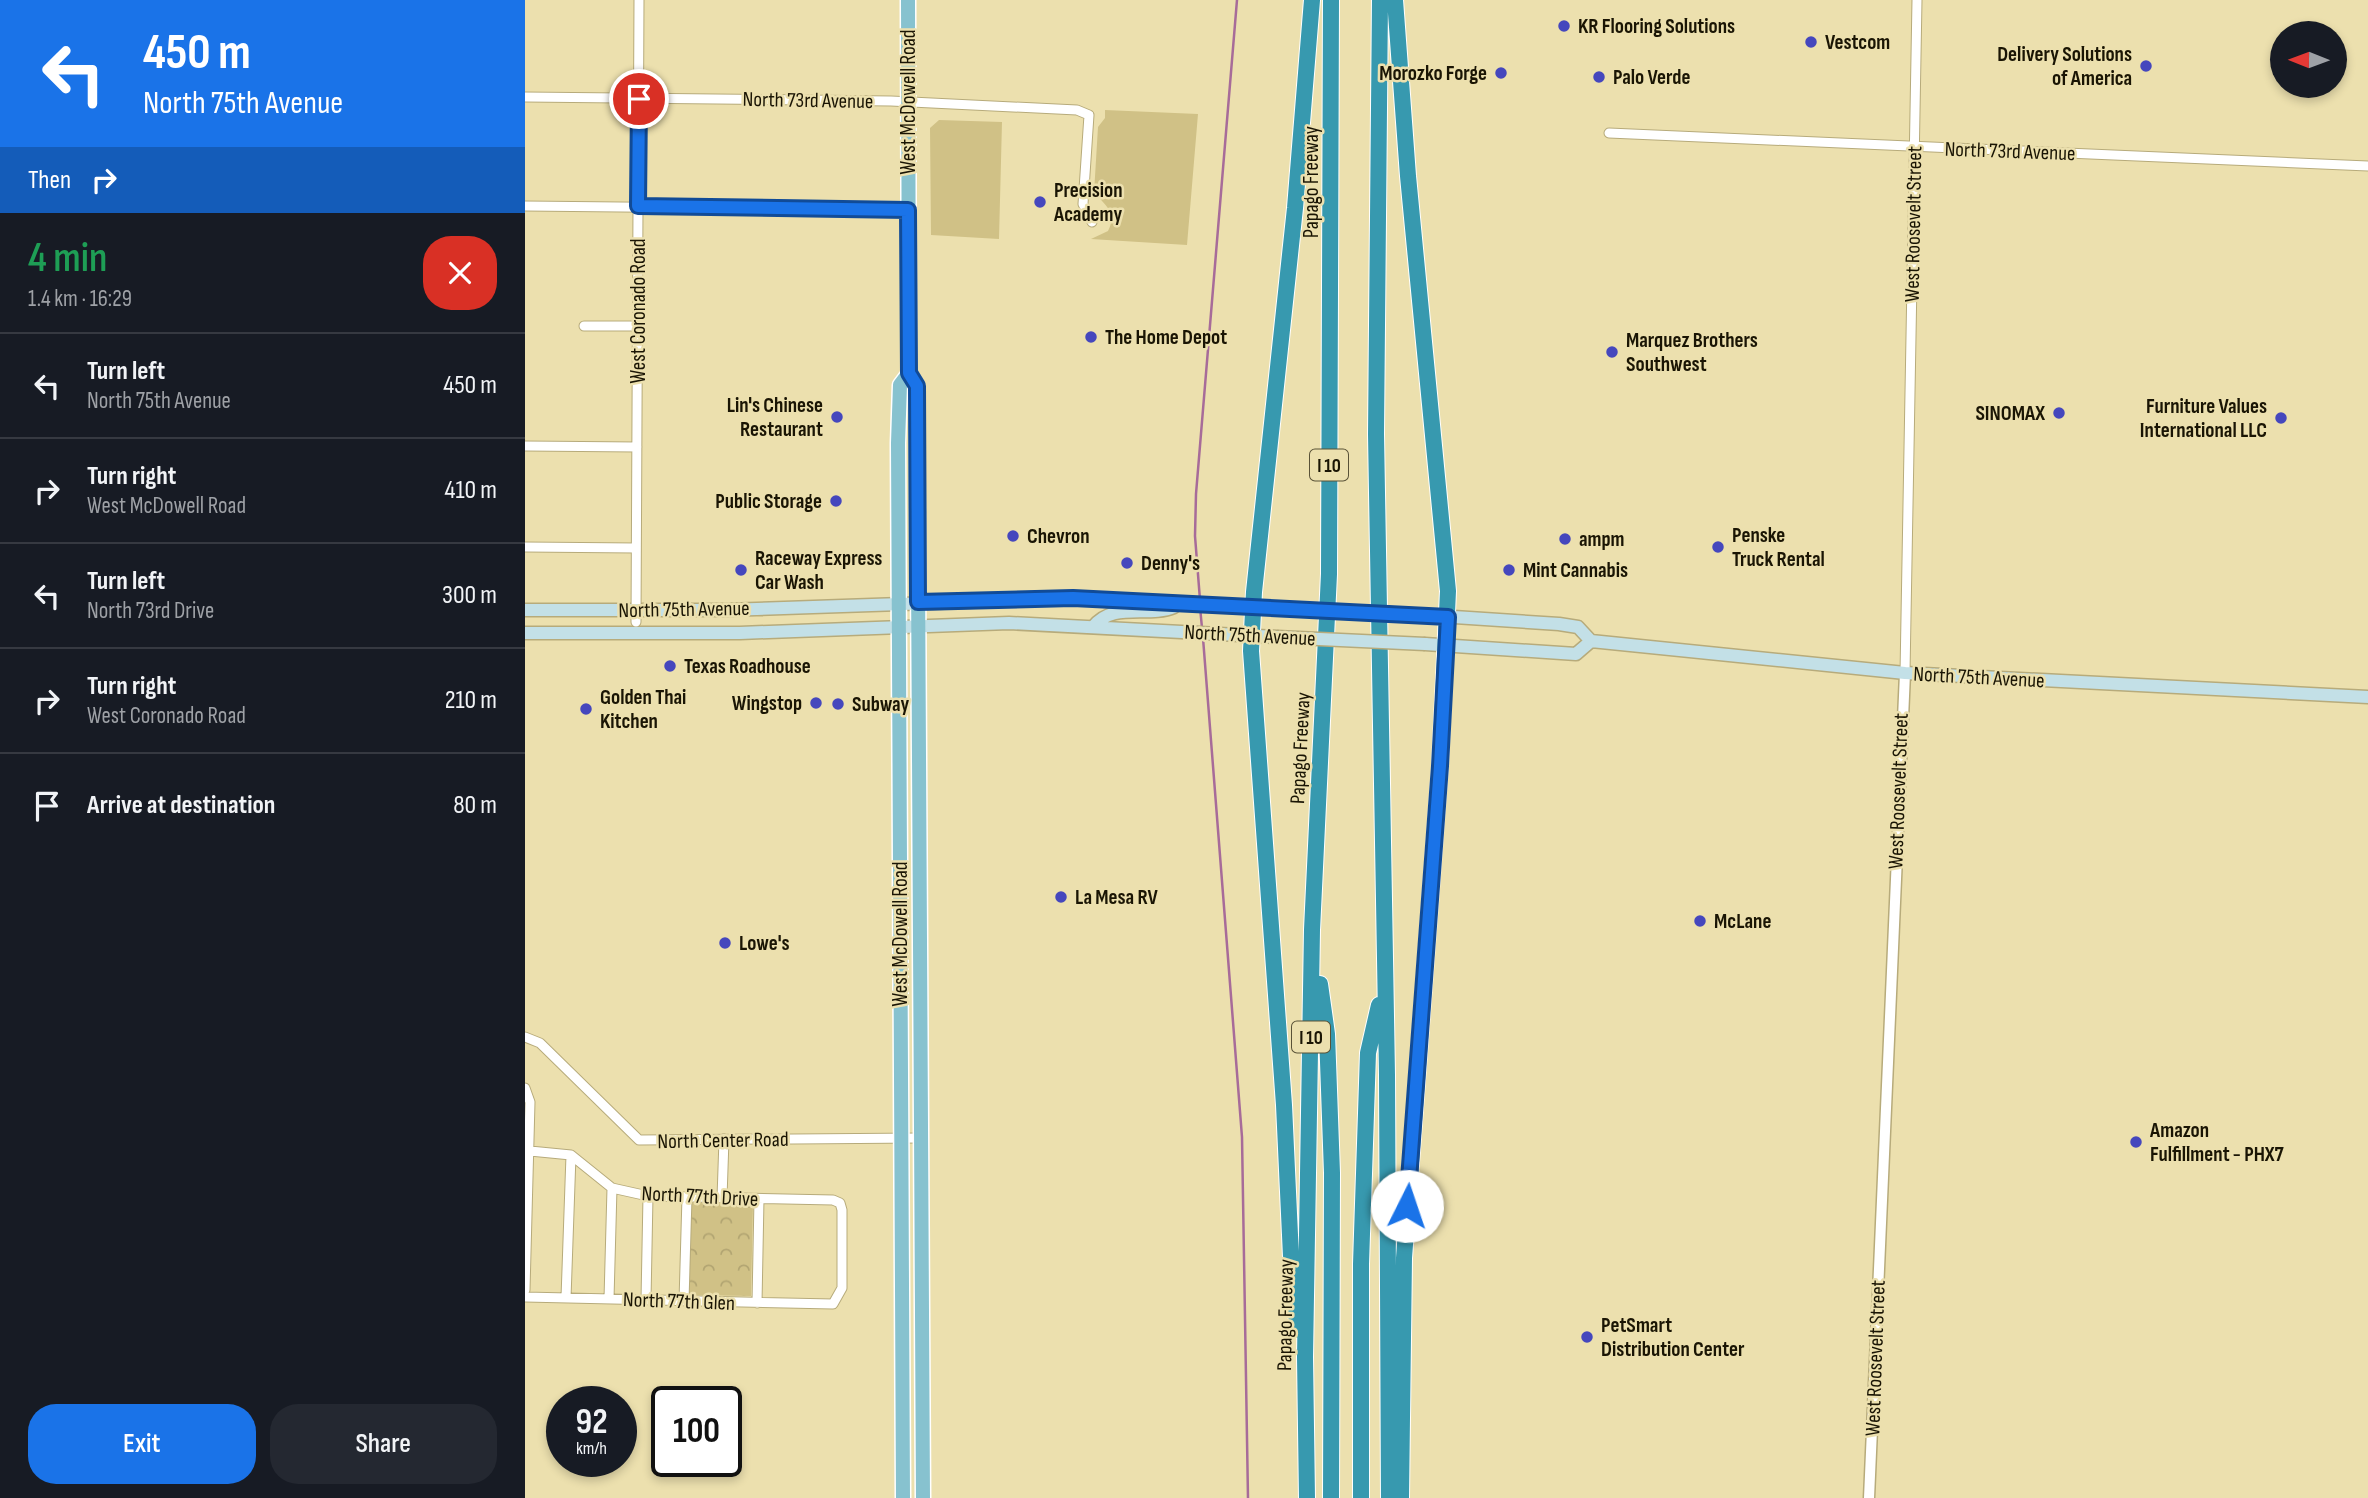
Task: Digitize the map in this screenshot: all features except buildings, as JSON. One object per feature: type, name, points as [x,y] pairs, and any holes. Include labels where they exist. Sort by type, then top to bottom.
[{"type":"highway","points":[[1305,1357],[1293,1300],[1284,1105],[1253,635],[1296,196],[1312,0]]},
{"type":"highway","name":"Papago Freeway","points":[[1307,1498],[1305,1357],[1313,930],[1329,574],[1331,0]]},
{"type":"highway","name":"I 10","points":[[1380,0],[1376,434],[1385,979],[1389,1498]]},
{"type":"highway","points":[[1395,0],[1409,190],[1448,591],[1447,646],[1403,1269],[1401,1498]]},
{"type":"highway","points":[[1313,930],[1327,1034],[1332,1159],[1331,1498]]},
{"type":"highway","points":[[1361,1498],[1361,1264],[1368,1053],[1385,979]]},
{"type":"main road","name":"West McDowell Road","points":[[908,0],[909,373],[917,386],[923,1492]]},
{"type":"main road","name":"West McDowell Road","points":[[903,1498],[898,603],[900,385],[909,373]]},
{"type":"main road","name":"North 75th Avenue","points":[[525,610],[636,616],[918,602],[1073,598],[1425,615],[1578,627],[1591,641],[1905,673],[2368,697]]},
{"type":"main road","points":[[1093,627],[1100,619],[1117,612],[1163,612],[1183,604]]},
{"type":"main road","name":"North 75th Avenue","points":[[525,633],[740,633],[1009,623],[1576,654],[1591,641]]},
{"type":"main road","points":[[903,1355],[923,1355]]},
{"type":"main road","points":[[904,1404],[912,1424],[916,1476],[923,1492]]},
{"type":"street","name":"West Coronado Road","points":[[636,616],[639,0]]},
{"type":"street","name":"West Roosevelt Street","points":[[1869,1498],[1905,673],[1917,0]]},
{"type":"street","name":"North 73rd Avenue","points":[[525,97],[908,102],[1077,110],[1089,115],[1083,204],[1092,222]]},
{"type":"street","name":"North 73rd Avenue","points":[[1609,133],[2368,166]]},
{"type":"street","points":[[525,206],[908,210]]},
{"type":"street","points":[[585,326],[637,326]]},
{"type":"street","points":[[525,446],[637,447]]},
{"type":"street","points":[[525,547],[636,548]]},
{"type":"street","name":"North Center Road","points":[[525,1037],[540,1043],[639,1140],[921,1138]]},
{"type":"street","points":[[525,1290],[530,1151],[530,1102],[526,1088]]},
{"type":"street","points":[[722,1198],[724,1139]]},
{"type":"street","points":[[530,1151],[571,1155],[566,1298]]},
{"type":"street","name":"North 77th Drive","points":[[571,1155],[612,1188],[648,1196],[833,1200],[840,1203],[842,1288],[833,1304]]},
{"type":"street","points":[[609,1299],[612,1188]]},
{"type":"street","points":[[646,1300],[648,1196]]},
{"type":"street","points":[[684,1301],[687,1197]]},
{"type":"street","points":[[757,1303],[759,1199]]},
{"type":"street","name":"North 77th Glen","points":[[525,1297],[833,1304]]},
{"type":"green space","points":[[1105,110],[1198,114],[1187,245],[1091,239],[1108,231],[1111,219],[1109,210],[1094,193],[1098,127],[1105,118]]},
{"type":"green space","points":[[939,120],[1002,122],[999,239],[931,235],[930,128]]},
{"type":"green space","points":[[691,1202],[753,1204],[751,1296],[688,1295]]},
{"type":"waterway","points":[[1200,600],[1195,536],[1196,494],[1237,0]]},
{"type":"waterway","points":[[1200,607],[1202,628]]},
{"type":"waterway","points":[[1203,638],[1242,1137],[1248,1498]]},
{"type":"place","name":"KR Flooring Solutions","points":[[1564,26]]},
{"type":"place","name":"Vestcom","points":[[1811,42]]},
{"type":"place","name":"Delivery Solutions of America","points":[[2146,66]]},
{"type":"place","name":"Morozko Forge","points":[[1501,73]]},
{"type":"place","name":"Palo Verde","points":[[1599,77]]},
{"type":"place","name":"Precision Academy","points":[[1040,202]]},
{"type":"place","name":"The Home Depot","points":[[1091,337]]},
{"type":"place","name":"Marquez Brothers Southwest","points":[[1612,352]]},
{"type":"place","name":"SINOMAX","points":[[2059,413]]},
{"type":"place","name":"Lin's Chinese Restaurant","points":[[837,417]]},
{"type":"place","name":"Furniture Values International LLC","points":[[2281,418]]},
{"type":"place","name":"Public Storage","points":[[836,501]]},
{"type":"place","name":"Chevron","points":[[1013,536]]},
{"type":"place","name":"ampm","points":[[1565,539]]},
{"type":"place","name":"Penske Truck Rental","points":[[1718,547]]},
{"type":"place","name":"Denny's","points":[[1127,563]]},
{"type":"place","name":"Raceway Express Car Wash","points":[[741,570]]},
{"type":"place","name":"Mint Cannabis","points":[[1509,570]]},
{"type":"place","name":"Texas Roadhouse","points":[[670,666]]},
{"type":"place","name":"Wingstop","points":[[816,703]]},
{"type":"place","name":"Subway","points":[[838,704]]},
{"type":"place","name":"Golden Thai Kitchen","points":[[586,709]]},
{"type":"place","name":"La Mesa RV","points":[[1061,897]]},
{"type":"place","name":"McLane","points":[[1700,921]]},
{"type":"place","name":"Lowe's","points":[[725,943]]},
{"type":"place","name":"Amazon Fulfillment - PHX7","points":[[2136,1142]]},
{"type":"place","name":"PetSmart Distribution Center","points":[[1587,1337]]},
{"type":"route","points":[[639,99],[638,206],[908,210],[909,373],[917,386],[918,602],[1073,598],[1448,617],[1440,766],[1407,1206]]}]
